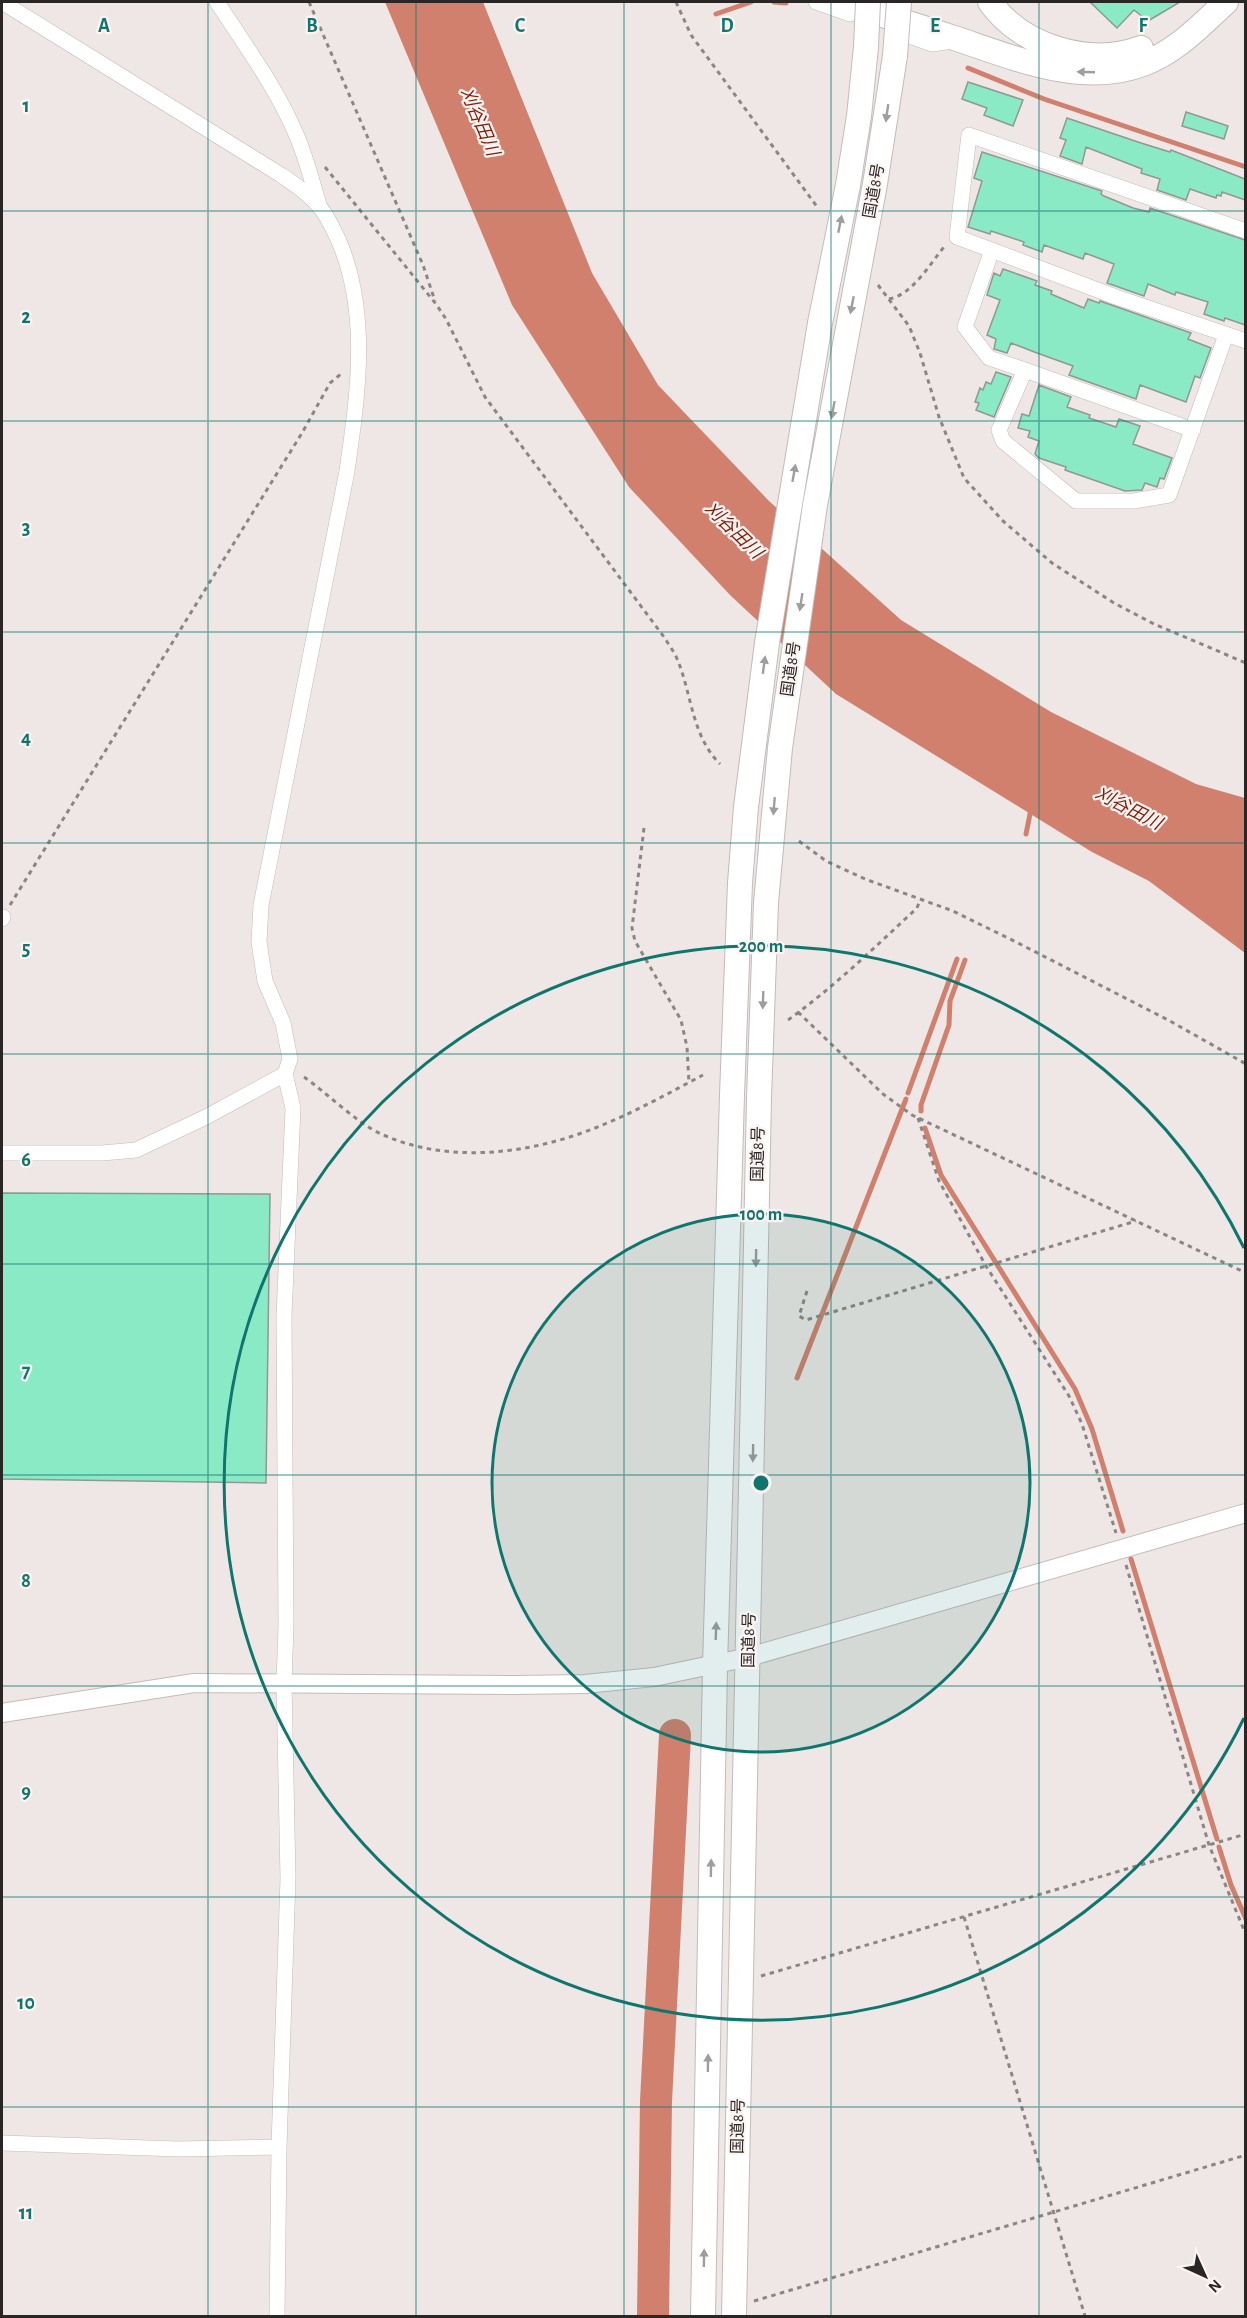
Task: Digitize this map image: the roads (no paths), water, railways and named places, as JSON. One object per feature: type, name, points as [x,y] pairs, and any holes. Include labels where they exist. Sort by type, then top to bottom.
[{"type":"highway","points":[[842,2],[1017,59],[1087,73],[1107,72],[1141,65],[1157,58],[1192,33],[1227,2]]},
{"type":"highway","name":"国道8号","points":[[703,2316],[715,1666],[736,960],[746,807],[756,723],[790,496],[859,116],[868,2]]},
{"type":"highway","name":"国道8号","points":[[734,2311],[759,1098],[766,903],[780,748],[815,506],[877,173],[895,56],[899,2]]},
{"type":"highway","points":[[990,2],[1016,28],[1041,42],[1070,53],[1101,55],[1137,50],[1169,36],[1206,2]]},
{"type":"street","points":[[2,2],[300,188],[319,205],[330,221],[345,254],[356,307],[359,366],[357,401],[347,471],[261,905],[259,942],[265,981],[285,1032],[290,1059],[285,1074],[294,1108],[284,1316],[286,1625],[284,1683],[288,1878],[279,2147],[277,2316]]},
{"type":"street","points":[[217,2],[278,98],[296,133],[319,205]]},
{"type":"street","points":[[816,2],[932,44],[959,40]]},
{"type":"street","points":[[1245,231],[969,135],[957,237],[1116,297],[1245,341]]},
{"type":"street","points":[[992,250],[965,327],[989,358],[1193,430]]},
{"type":"street","points":[[1025,370],[999,430],[1003,441],[1076,501],[1134,501],[1169,495],[1226,334]]},
{"type":"street","points":[[2,1153],[102,1153],[136,1150],[206,1117],[285,1074]]},
{"type":"street","points":[[2,1713],[194,1683],[515,1685],[585,1684],[654,1677],[749,1658],[1245,1513]]},
{"type":"street","points":[[2,2143],[178,2149],[279,2147]]},
{"type":"water","name":"刈谷田川","points":[[385,2],[483,2],[592,273],[658,385],[769,501],[901,620],[1051,712],[1196,784],[1245,798],[1245,953],[1149,881],[1092,852],[836,694],[730,595],[629,487],[512,305]]},
{"type":"waterway","points":[[716,14],[751,2]]},
{"type":"waterway","points":[[774,2],[786,3]]},
{"type":"waterway","points":[[968,68],[1044,99],[1246,167]]},
{"type":"waterway","points":[[1026,834],[1031,809]]},
{"type":"waterway","points":[[908,1093],[957,959]]},
{"type":"waterway","points":[[921,1111],[921,1105],[949,1025],[950,1001],[965,960]]},
{"type":"waterway","points":[[797,1378],[906,1099]]},
{"type":"waterway","points":[[925,1128],[941,1175],[1075,1389],[1092,1429],[1123,1531]]},
{"type":"waterway","points":[[1131,1559],[1217,1839]]},
{"type":"waterway","points":[[653,2316],[656,2101],[675,1735]]},
{"type":"waterway","points":[[1219,1847],[1231,1885],[1246,1919]]}]
